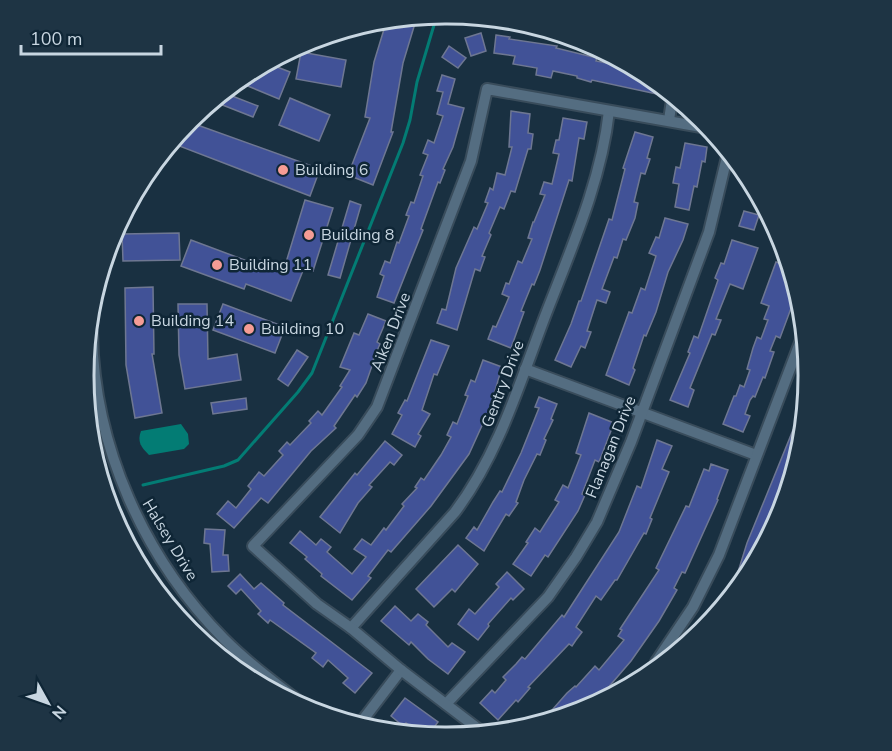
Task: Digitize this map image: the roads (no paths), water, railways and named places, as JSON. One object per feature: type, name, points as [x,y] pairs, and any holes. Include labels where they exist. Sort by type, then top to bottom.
[{"type":"street","name":"Aiken Drive","points":[[351,628],[317,604],[253,546],[358,435],[377,407],[471,161],[488,89],[609,111]]},
{"type":"street","points":[[669,120],[671,106]]},
{"type":"street","points":[[609,111],[693,125]]},
{"type":"street","name":"Gentry Drive","points":[[351,628],[455,512],[488,462],[590,200],[607,136],[609,111]]},
{"type":"street","name":"Flanagan Drive","points":[[446,704],[548,597],[597,522],[631,442],[709,232],[726,163]]},
{"type":"street","points":[[663,652],[693,606],[719,555],[797,351]]},
{"type":"street","name":"Halsey Drive","points":[[95,355],[99,401],[113,458],[128,497],[154,549],[187,596],[224,638],[277,684]]},
{"type":"street","points":[[525,369],[756,455]]},
{"type":"street","points":[[351,628],[401,670],[474,726]]},
{"type":"street","points":[[365,717],[401,670]]},
{"type":"waterway","points":[[143,485],[224,466],[238,460],[312,373],[403,143],[417,82],[434,25]]},
{"type":"place","name":"Building 6","points":[[283,170]]},
{"type":"place","name":"Building 8","points":[[309,235]]},
{"type":"place","name":"Building 11","points":[[217,265]]},
{"type":"place","name":"Building 14","points":[[139,321]]},
{"type":"place","name":"Building 10","points":[[249,329]]}]
